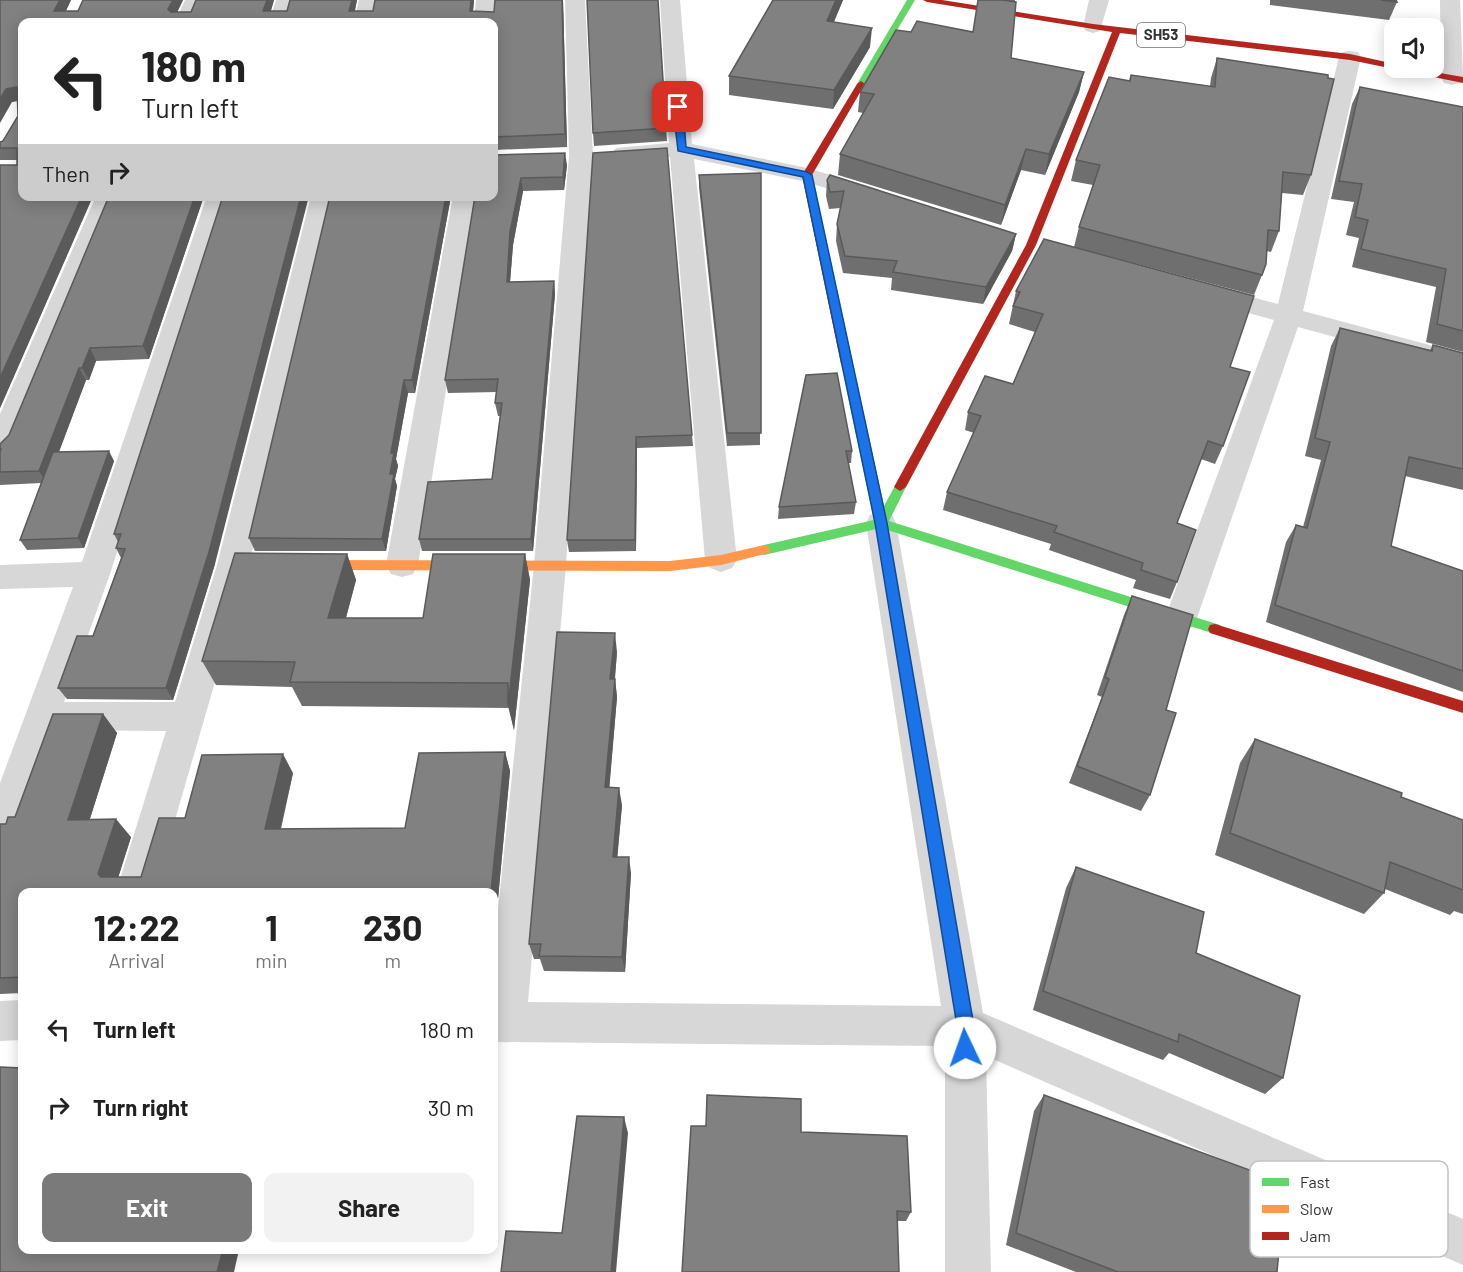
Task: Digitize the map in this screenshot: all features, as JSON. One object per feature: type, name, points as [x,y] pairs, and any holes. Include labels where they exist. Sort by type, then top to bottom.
[{"type":"street","points":[[187,18],[195,0]]},
{"type":"street","points":[[280,18],[286,0]]},
{"type":"street","points":[[365,18],[369,0]]},
{"type":"street","points":[[484,18],[486,0]]},
{"type":"street","points":[[575,0],[570,156],[550,565],[500,1022],[965,1026],[1276,1161]]},
{"type":"street","points":[[670,0],[681,149],[721,560]]},
{"type":"street","points":[[911,0],[807,175],[881,523],[965,1026],[968,1272]]},
{"type":"street","name":"SH53","points":[[927,0],[1102,16],[1384,54]]},
{"type":"street","points":[[1010,0],[1053,6]]},
{"type":"street","points":[[1450,0],[1453,70]]},
{"type":"street","points":[[881,523],[1031,245],[1102,16]]},
{"type":"street","name":"SH53","points":[[1102,16],[1384,64]]},
{"type":"street","points":[[1180,618],[1289,315],[1350,57]]},
{"type":"street","points":[[570,156],[681,149],[807,175],[897,203]]},
{"type":"street","points":[[0,447],[106,201]]},
{"type":"street","points":[[0,832],[94,574],[217,201]]},
{"type":"street","points":[[136,888],[188,716],[238,565],[322,201]]},
{"type":"street","points":[[402,565],[464,201]]},
{"type":"street","points":[[1188,288],[1463,363]]},
{"type":"street","points":[[289,565],[670,566],[721,560],[881,523],[1463,707]]},
{"type":"street","points":[[0,576],[94,574]]},
{"type":"street","points":[[42,717],[188,716]]},
{"type":"street","points":[[0,1021],[18,1020]]},
{"type":"street","points":[[1448,1235],[1463,1242]]},
{"type":"building","points":[[0,0],[60,0],[54,11],[78,11],[83,0],[173,0],[168,9],[171,12],[191,12],[196,0],[267,0],[263,11],[287,11],[290,0],[352,0],[349,11],[373,11],[375,0],[471,0],[470,11],[494,12],[495,0],[562,0],[565,134],[498,137],[498,18],[18,18],[18,116],[17,87],[6,89],[0,99]]},
{"type":"building","points":[[587,0],[658,0],[666,128],[593,133]]},
{"type":"building","points":[[773,0],[836,0],[827,21],[872,28],[834,90],[729,76]]},
{"type":"building","points":[[978,0],[1016,2],[1011,58],[1084,72],[1049,154],[1026,149],[1005,205],[840,154],[874,94],[860,92],[896,30],[911,32],[917,21],[973,32]]},
{"type":"building","points":[[1217,58],[1328,75],[1328,78],[1334,79],[1311,175],[1283,172],[1279,231],[1268,230],[1266,264],[1262,275],[1079,227],[1100,165],[1076,160],[1109,77],[1130,81],[1131,75],[1215,87]]},
{"type":"building","points":[[1360,87],[1463,107],[1463,331],[1437,324],[1446,269],[1361,249],[1368,220],[1355,217],[1362,184],[1339,181]]},
{"type":"building","points":[[18,116],[18,201],[80,201],[0,378],[0,165],[17,165],[17,148],[0,148],[0,142],[3,141]]},
{"type":"building","points":[[667,148],[692,435],[636,437],[635,540],[567,540],[593,153]]},
{"type":"building","points":[[565,153],[563,177],[521,178],[510,232],[507,282],[554,281],[531,539],[419,539],[428,482],[492,479],[502,403],[495,403],[498,379],[445,380],[474,201],[498,201],[498,155]]},
{"type":"building","points":[[761,173],[761,433],[727,433],[699,175]]},
{"type":"building","points":[[830,175],[1016,234],[986,287],[893,272],[897,261],[845,256],[837,224],[844,191],[830,192],[827,180]]},
{"type":"building","points":[[107,201],[193,201],[143,346],[90,348],[82,368],[79,368],[39,471],[0,472],[0,444],[9,435]]},
{"type":"building","points":[[221,201],[300,201],[209,552],[166,688],[58,688],[77,636],[93,636],[125,549],[116,548],[121,534],[114,534]]},
{"type":"building","points":[[329,201],[445,201],[412,380],[404,380],[391,453],[394,453],[390,474],[394,474],[382,539],[249,538]]},
{"type":"building","points":[[1044,239],[1254,296],[1230,367],[1250,372],[1223,446],[1208,441],[1177,523],[1196,530],[1177,582],[1141,570],[1143,563],[1054,532],[1057,526],[947,492],[981,416],[968,412],[985,376],[1013,384],[1043,314],[1013,306],[1020,292],[1016,291]]},
{"type":"building","points":[[1340,328],[1432,351],[1433,345],[1463,353],[1463,469],[1409,457],[1391,546],[1463,571],[1463,671],[1275,605],[1296,525],[1307,528],[1330,442],[1315,438]]},
{"type":"building","points":[[837,373],[852,451],[846,451],[856,502],[779,507],[806,375]]},
{"type":"building","points":[[109,451],[78,538],[20,540],[53,452]]},
{"type":"building","points":[[235,553],[347,554],[328,618],[423,618],[433,554],[525,554],[508,706],[508,683],[290,682],[295,662],[202,661]]},
{"type":"building","points":[[1132,596],[1193,615],[1166,710],[1176,713],[1150,795],[1077,766],[1109,679],[1105,677]]},
{"type":"building","points":[[557,632],[615,633],[610,679],[615,679],[605,787],[619,788],[613,857],[629,857],[622,957],[539,956],[541,944],[529,944]]},
{"type":"building","points":[[53,714],[103,714],[68,820],[116,819],[98,874],[101,877],[141,877],[159,818],[185,818],[202,755],[283,754],[265,829],[405,828],[419,753],[505,752],[491,888],[18,888],[18,977],[0,978],[0,824],[6,824],[8,817],[15,817]]},
{"type":"building","points":[[1255,739],[1402,793],[1401,797],[1463,820],[1463,890],[1390,862],[1384,893],[1230,833]]},
{"type":"building","points":[[1076,867],[1204,912],[1196,953],[1300,996],[1283,1078],[1179,1034],[1178,1042],[1043,991]]},
{"type":"building","points":[[0,1067],[18,1068],[18,1254],[222,1254],[217,1272],[0,1272]]},
{"type":"building","points":[[707,1095],[801,1099],[801,1132],[907,1136],[911,1212],[897,1211],[899,1272],[682,1272],[691,1126],[706,1126]]},
{"type":"building","points":[[1044,1095],[1250,1170],[1250,1257],[1278,1257],[1277,1272],[1118,1272],[1016,1233]]},
{"type":"building","points":[[577,1116],[624,1117],[611,1272],[501,1272],[506,1231],[562,1233]]},
{"type":"traffic: fast","points":[[861,84],[911,0]]},
{"type":"traffic: fast","points":[[764,550],[881,523],[847,364]]},
{"type":"traffic: fast","points":[[900,487],[881,523],[1215,629]]},
{"type":"traffic: slow","points":[[306,565],[670,566],[721,560],[764,550]]},
{"type":"traffic: jam","points":[[927,0],[1093,27],[1350,57],[1384,65]]},
{"type":"traffic: jam","points":[[900,487],[1031,245],[1117,30]]},
{"type":"traffic: jam","points":[[1444,76],[1463,80]]},
{"type":"traffic: jam","points":[[847,364],[807,175],[861,84]]},
{"type":"traffic: jam","points":[[1215,629],[1463,707]]},
{"type":"route","points":[[678,107],[681,149],[807,175],[881,523],[965,1026],[965,1048]]}]
